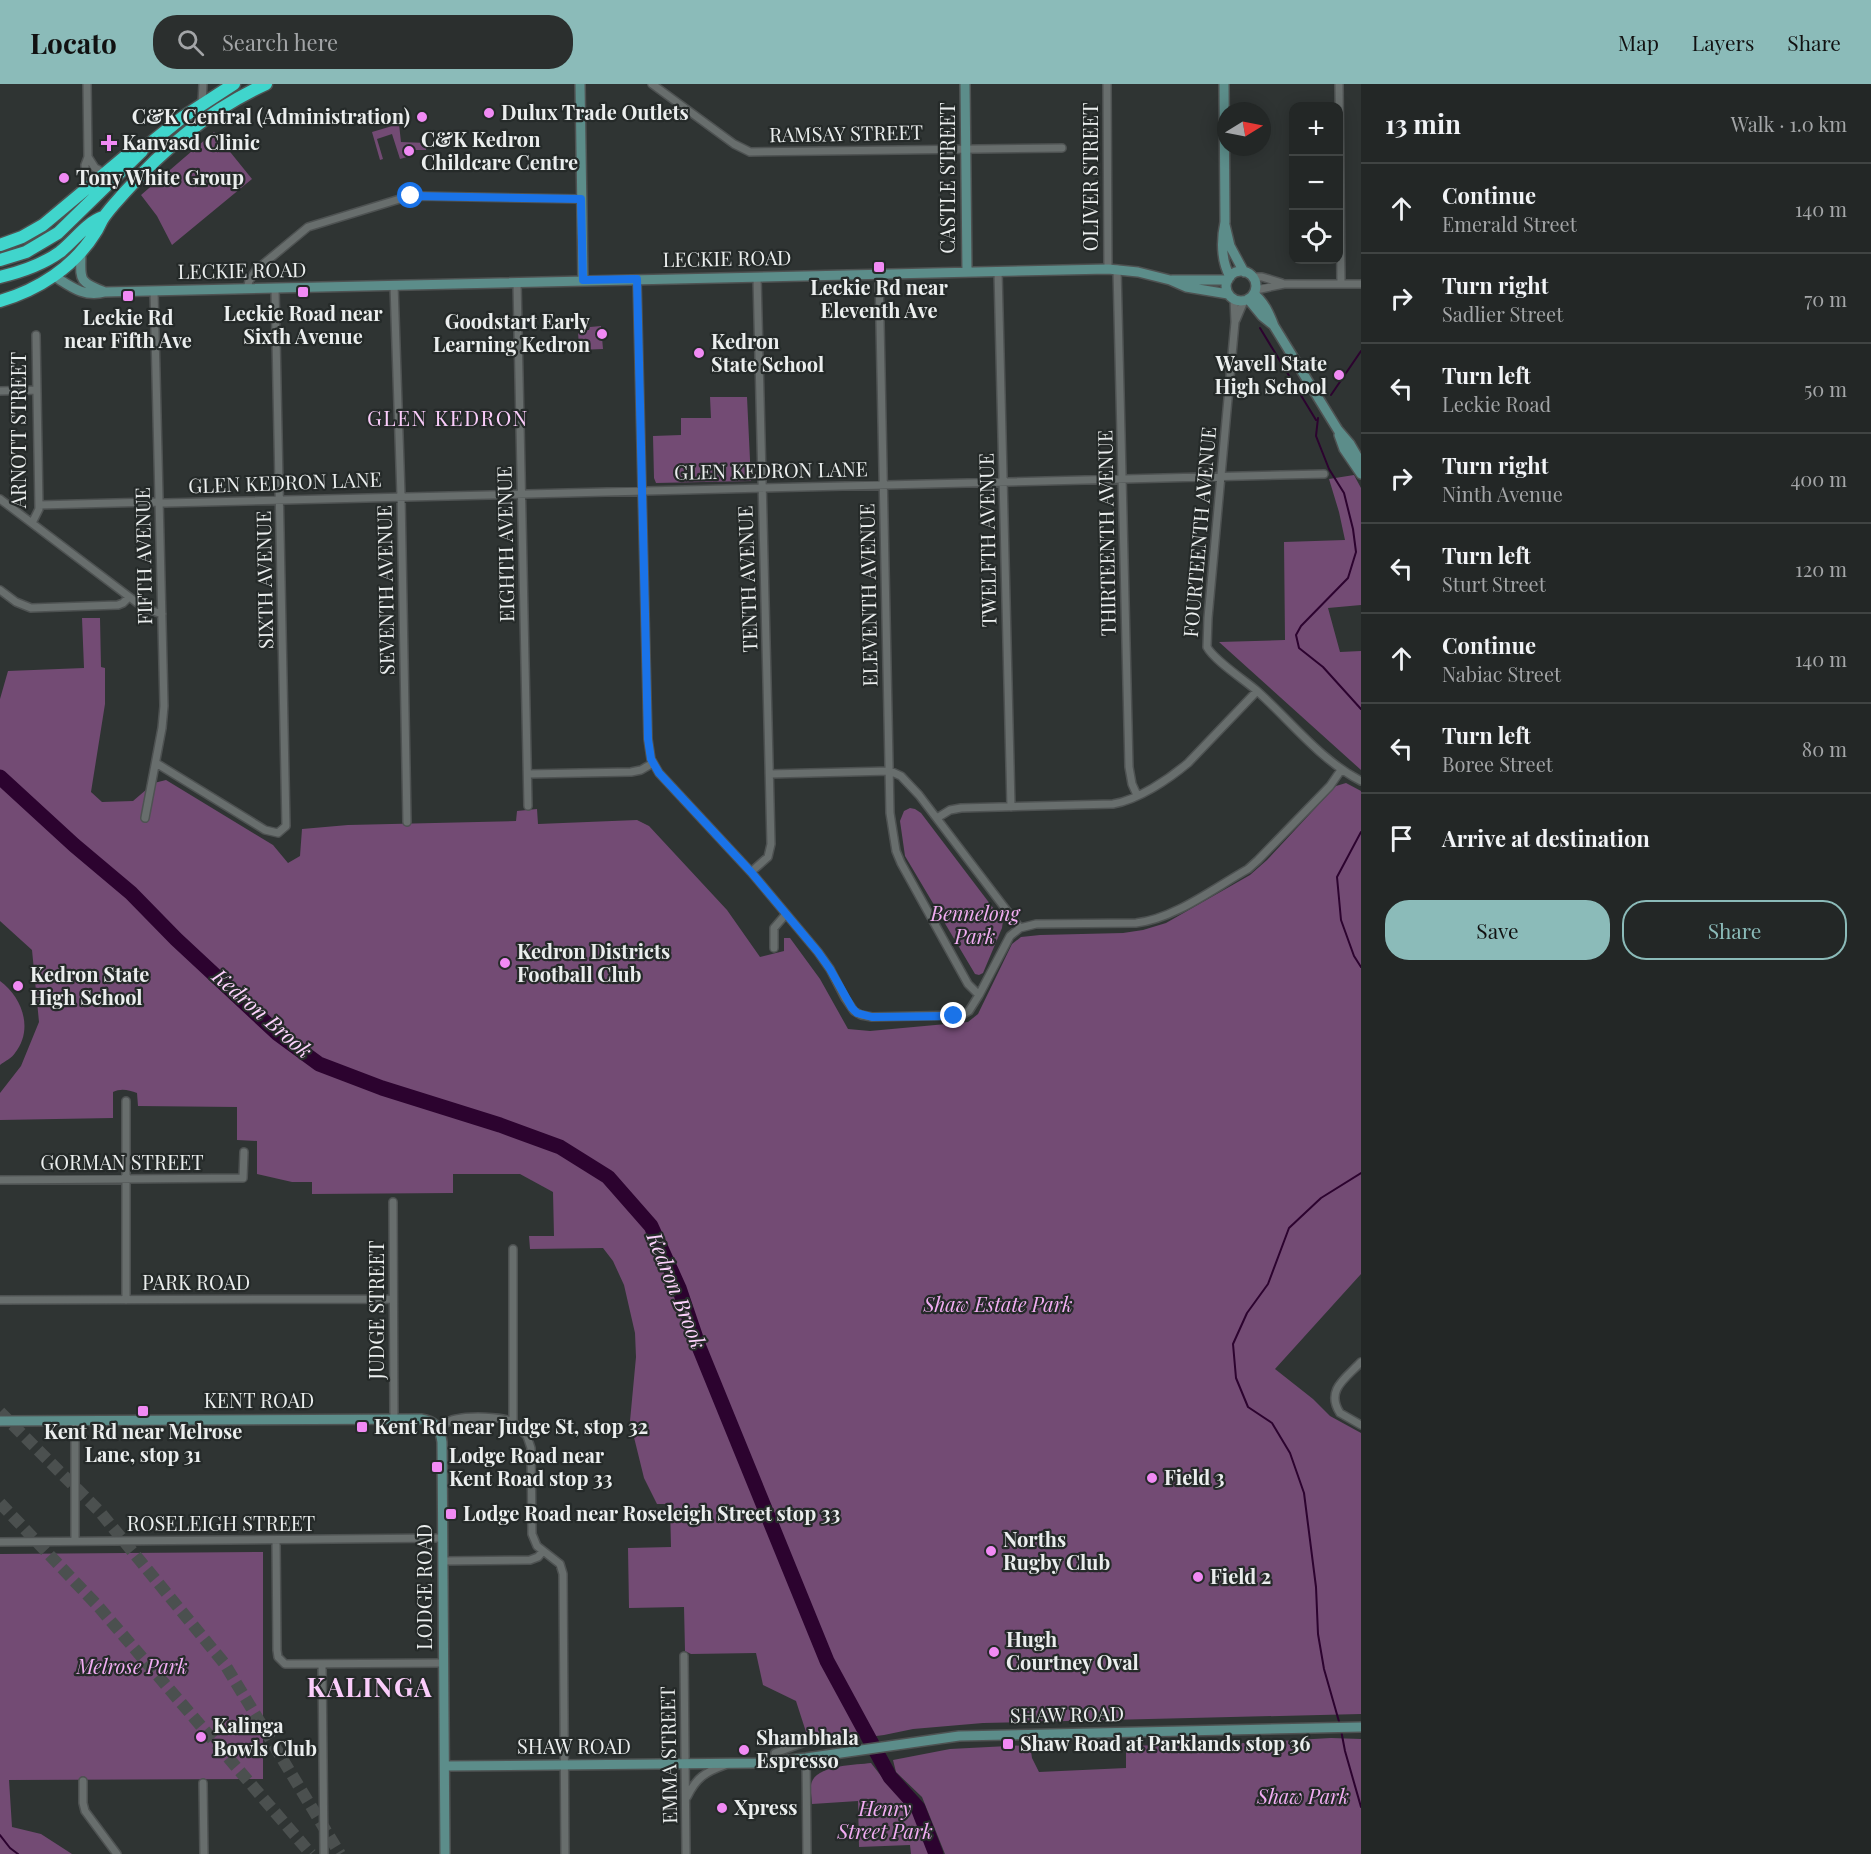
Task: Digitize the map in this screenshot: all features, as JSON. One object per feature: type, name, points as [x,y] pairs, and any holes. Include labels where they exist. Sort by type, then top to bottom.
[{"type":"highway","points":[[0,245],[36,230],[128,154],[143,149],[202,104],[233,84]]},
{"type":"highway","points":[[0,301],[20,294],[54,276],[81,250],[95,233],[103,217],[140,175],[176,140],[213,113],[266,84]]},
{"type":"highway","points":[[0,260],[37,246],[58,232],[143,149]]},
{"type":"highway","points":[[0,277],[43,262],[68,245],[92,221],[103,217]]},
{"type":"street","points":[[86,188],[87,84]]},
{"type":"street","points":[[202,104],[203,84]]},
{"type":"street","points":[[580,84],[583,280]]},
{"type":"street","name":"RAMSAY STREET","points":[[652,84],[734,144],[750,152],[1062,148]]},
{"type":"street","name":"CASTLE STREET","points":[[965,84],[967,272]]},
{"type":"street","name":"OLIVER STREET","points":[[1107,84],[1113,269]]},
{"type":"street","points":[[1224,84],[1225,222],[1230,246],[1244,272],[1253,277],[1266,278],[1284,284]]},
{"type":"street","points":[[1339,84],[1341,284]]},
{"type":"street","points":[[88,157],[95,168],[105,173]]},
{"type":"street","points":[[247,289],[256,270],[308,227],[402,198],[419,196],[581,199]]},
{"type":"street","points":[[1225,222],[1221,239],[1229,278],[1227,289],[1260,299],[1338,430],[1350,444],[1361,463]]},
{"type":"street","points":[[81,250],[82,280],[89,286],[105,292]]},
{"type":"street","name":"LECKIE ROAD","points":[[54,276],[85,294],[92,295],[105,292],[1113,269],[1170,280],[1186,287],[1244,296]]},
{"type":"street","name":"THIRTEENTH AVENUE","points":[[1113,269],[1123,479],[1129,767],[1137,795]]},
{"type":"street","name":"TWELFTH AVENUE","points":[[998,271],[1011,807]]},
{"type":"street","name":"LECKIE ROAD","points":[[1170,280],[1229,278],[1236,272],[1244,272]]},
{"type":"street","name":"ELEVENTH AVENUE","points":[[879,274],[892,828],[901,863],[968,984],[980,995]]},
{"type":"street","name":"TENTH AVENUE","points":[[751,872],[764,861],[771,848],[757,277]]},
{"type":"street","points":[[1244,296],[1253,277]]},
{"type":"street","points":[[637,279],[650,753],[653,763],[663,777],[751,872],[830,969],[854,1011],[872,1017],[954,1016],[966,1013],[980,995],[1010,936],[1020,928],[1036,924],[1136,923],[1171,914],[1253,864],[1330,786],[1341,770]]},
{"type":"street","name":"EIGHTH AVENUE","points":[[517,282],[528,806]]},
{"type":"street","points":[[1244,296],[1284,284],[1361,284]]},
{"type":"street","name":"SEVENTH AVENUE","points":[[394,285],[401,496],[407,822]]},
{"type":"street","name":"SIXTH AVENUE","points":[[156,763],[265,830],[274,834],[282,832],[286,826],[288,815],[274,288]]},
{"type":"street","name":"FIFTH AVENUE","points":[[145,818],[164,717],[154,291]]},
{"type":"street","name":"FOURTEENTH AVENUE","points":[[1244,296],[1235,322],[1206,644],[1213,655],[1257,691],[1341,770],[1361,781]]},
{"type":"street","name":"ARNOTT STREET","points":[[32,523],[37,516],[39,505],[36,335]]},
{"type":"street","points":[[0,391],[37,390]]},
{"type":"street","points":[[1338,430],[1344,449],[1354,467],[1361,474]]},
{"type":"street","name":"GLEN KEDRON LANE","points":[[39,505],[1324,474]]},
{"type":"street","points":[[0,499],[129,597],[147,609],[162,614]]},
{"type":"street","points":[[0,590],[21,605],[36,608],[118,605],[129,597]]},
{"type":"street","points":[[937,818],[956,809],[1113,804],[1137,795],[1177,773],[1257,691]]},
{"type":"street","points":[[528,774],[631,772],[653,763]]},
{"type":"street","points":[[770,774],[890,771],[898,773],[937,818],[1020,928]]},
{"type":"street","points":[[774,948],[774,928],[786,914]]},
{"type":"street","points":[[126,1101],[126,1300]]},
{"type":"street","name":"GORMAN STREET","points":[[0,1180],[243,1178],[244,1152]]},
{"type":"street","name":"JUDGE STREET","points":[[393,1202],[394,1419]]},
{"type":"street","points":[[513,1249],[513,1422]]},
{"type":"street","name":"PARK ROAD","points":[[0,1300],[392,1299]]},
{"type":"street","points":[[1361,1362],[1338,1387],[1334,1396],[1340,1413],[1361,1425]]},
{"type":"street","points":[[439,1428],[453,1419],[501,1418],[513,1422],[530,1442],[532,1534],[537,1546],[560,1564],[563,1574],[566,1854]]},
{"type":"street","name":"KENT ROAD","points":[[0,1421],[421,1419],[434,1423],[439,1428]]},
{"type":"street","points":[[75,1420],[75,1541]]},
{"type":"street","name":"LODGE ROAD","points":[[439,1428],[442,1442],[445,1854]]},
{"type":"street","name":"ROSELEIGH STREET","points":[[0,1542],[443,1538]]},
{"type":"street","points":[[276,1540],[278,1657],[285,1664],[443,1663]]},
{"type":"street","points":[[443,1561],[530,1560],[538,1557],[543,1551]]},
{"type":"street","name":"EMMA STREET","points":[[684,1656],[686,1854]]},
{"type":"street","points":[[322,1664],[324,1854]]},
{"type":"street","name":"SHAW ROAD","points":[[445,1766],[776,1762],[959,1736],[1359,1727]]},
{"type":"street","points":[[776,1762],[775,1753],[813,1739]]},
{"type":"street","points":[[806,1758],[807,1854]]},
{"type":"street","points":[[686,1800],[697,1780],[727,1764]]},
{"type":"street","points":[[83,1781],[85,1811],[117,1854]]},
{"type":"street","points":[[203,1784],[204,1854]]},
{"type":"green space","points":[[399,124],[401,142],[427,143],[426,150],[407,150],[407,157],[400,159],[392,134],[377,139],[383,159],[380,160],[372,132]]},
{"type":"green space","points":[[214,132],[252,179],[172,245],[157,216],[141,195]]},
{"type":"green space","points":[[601,326],[603,349],[579,350],[578,330],[589,330],[590,327]]},
{"type":"green space","points":[[710,397],[747,397],[751,481],[656,483],[653,436],[681,435],[681,418],[711,418]]},
{"type":"green space","points":[[1354,475],[1361,488],[1361,605],[1328,608],[1340,652],[1361,651],[1361,770],[1219,642],[1285,640],[1284,542],[1345,540],[1329,479]]},
{"type":"green space","name":"Shaw Estate Park","points":[[82,618],[100,618],[101,667],[105,668],[105,704],[91,792],[102,802],[133,801],[154,783],[166,780],[273,845],[288,863],[300,856],[302,829],[348,825],[516,821],[517,811],[537,809],[538,824],[637,820],[649,826],[727,910],[760,957],[784,951],[784,938],[790,938],[820,979],[848,1029],[870,1031],[968,1022],[978,1014],[1012,944],[1021,937],[1123,933],[1166,923],[1250,875],[1267,860],[1336,786],[1346,783],[1361,791],[1361,1274],[1275,1369],[1313,1399],[1330,1416],[1361,1433],[1361,1714],[983,1723],[913,1729],[845,1740],[806,1732],[796,1701],[763,1685],[756,1653],[691,1654],[685,1651],[684,1607],[629,1608],[628,1548],[671,1547],[670,1504],[657,1504],[644,1478],[630,1421],[636,1357],[635,1333],[624,1285],[613,1261],[603,1248],[530,1249],[529,1236],[554,1236],[553,1192],[520,1174],[453,1174],[453,1193],[312,1194],[312,1182],[292,1182],[257,1174],[257,1141],[237,1140],[237,1107],[138,1106],[137,1093],[125,1090],[113,1092],[113,1118],[0,1120],[0,1093],[21,1066],[39,1022],[32,950],[0,921],[0,699],[8,671],[84,668]]},
{"type":"green space","name":"Bennelong Park","points":[[910,808],[921,813],[1003,921],[983,973],[979,975],[975,974],[905,856],[900,821],[904,811]]},
{"type":"green space","points":[[0,981],[19,1004],[23,1014],[24,1034],[14,1055],[0,1065]]},
{"type":"green space","name":"Melrose Park","points":[[263,1552],[263,1779],[9,1780],[12,1827],[41,1834],[72,1854],[0,1854],[0,1554]]},
{"type":"green space","name":"Shaw Park","points":[[1331,1738],[1361,1739],[1361,1854],[945,1854],[922,1797],[896,1772],[893,1760],[950,1749],[1030,1745],[1032,1758],[1039,1772],[1126,1768],[1126,1746]]},
{"type":"green space","name":"Henry Street Park","points":[[871,1763],[913,1812],[929,1854],[911,1854],[910,1845],[859,1847],[858,1801],[812,1804],[811,1785],[819,1773],[836,1767]]},
{"type":"waterway","points":[[1260,328],[1316,420]]},
{"type":"waterway","points":[[1331,395],[1361,351]]},
{"type":"waterway","points":[[1318,418],[1316,436],[1329,469],[1344,493],[1356,552],[1348,578],[1301,626],[1296,635],[1299,648],[1323,667],[1361,709]]},
{"type":"waterway","name":"Kedron Brook","points":[[0,777],[74,845],[131,893],[176,939],[278,1034],[319,1064],[382,1088],[500,1125],[560,1147],[608,1177],[651,1226],[679,1288],[699,1347],[827,1661],[890,1777],[918,1808],[936,1854]]},
{"type":"waterway","points":[[1361,832],[1337,877],[1341,920],[1354,956],[1361,967]]},
{"type":"waterway","points":[[1340,1725],[1324,1669],[1318,1634],[1316,1587],[1304,1493],[1290,1453],[1272,1423],[1248,1407],[1236,1378],[1233,1344],[1247,1313],[1268,1284],[1289,1228],[1321,1198],[1361,1173]]},
{"type":"waterway","points":[[1341,1730],[1361,1807]]},
{"type":"waterway","points":[[0,1835],[18,1854]]},
{"type":"tunnel","points":[[0,1412],[100,1512],[224,1663],[340,1854]]},
{"type":"tunnel","points":[[0,1503],[97,1605],[311,1854]]},
{"type":"place","name":"Dulux Trade Outlets","points":[[489,113]]},
{"type":"place","name":"C&K Central (Administration)","points":[[422,117]]},
{"type":"place","name":"Kanvasd Clinic","points":[[109,143]]},
{"type":"place","name":"C&K Kedron Childcare Centre","points":[[409,151]]},
{"type":"place","name":"Tony White Group","points":[[64,178]]},
{"type":"place","name":"Leckie Rd near Eleventh Ave","points":[[879,267]]},
{"type":"place","name":"Leckie Road near Sixth Avenue","points":[[303,292]]},
{"type":"place","name":"Leckie Rd near Fifth Ave","points":[[128,296]]},
{"type":"place","name":"Goodstart Early Learning Kedron","points":[[602,334]]},
{"type":"place","name":"Kedron State School","points":[[699,353]]},
{"type":"place","name":"Wavell State High School","points":[[1339,375]]},
{"type":"place","name":"Kedron Districts Football Club","points":[[505,963]]},
{"type":"place","name":"Kedron State High School","points":[[18,986]]},
{"type":"place","name":"Kent Rd near Melrose Lane, stop 31","points":[[143,1411]]},
{"type":"place","name":"Kent Rd near Judge St, stop 32","points":[[362,1427]]},
{"type":"place","name":"Lodge Road near Kent Road stop 33","points":[[437,1467]]},
{"type":"place","name":"Field 3","points":[[1152,1478]]},
{"type":"place","name":"Lodge Road near Roseleigh Street stop 33","points":[[451,1514]]},
{"type":"place","name":"Norths Rugby Club","points":[[991,1551]]},
{"type":"place","name":"Field 2","points":[[1198,1577]]},
{"type":"place","name":"Hugh Courtney Oval","points":[[994,1652]]},
{"type":"place","name":"Kalinga Bowls Club","points":[[201,1737]]},
{"type":"place","name":"Shaw Road at Parklands stop 36","points":[[1008,1744]]},
{"type":"place","name":"Shambhala Espresso","points":[[744,1750]]},
{"type":"place","name":"Xpress","points":[[722,1808]]},
{"type":"district","name":"GLEN KEDRON","points":[[448,419]]},
{"type":"district","name":"KALINGA","points":[[370,1688]]},
{"type":"route","points":[[411,196],[581,199],[583,280],[637,279],[648,747],[651,759],[659,773],[751,872],[818,952],[854,1011],[866,1017],[954,1016]]}]
